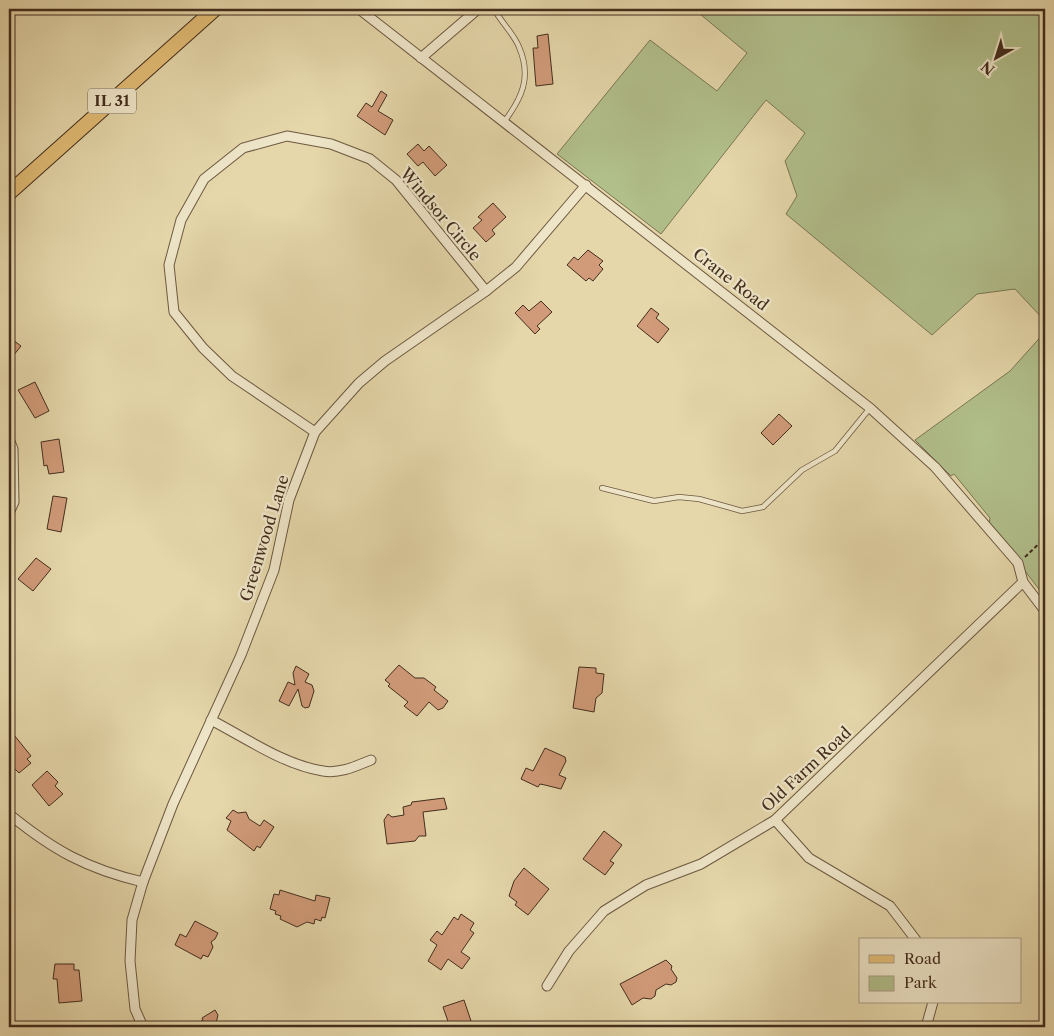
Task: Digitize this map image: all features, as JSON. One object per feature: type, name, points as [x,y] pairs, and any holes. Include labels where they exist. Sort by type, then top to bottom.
[{"type":"main road","name":"IL 31","points":[[9,193],[215,9]]},
{"type":"street","name":"Crane Road","points":[[359,9],[870,408],[935,467],[1018,564],[1023,582],[1045,611]]},
{"type":"street","points":[[421,58],[478,9]]},
{"type":"street","name":"Windsor Circle","points":[[316,432],[232,376],[203,348],[174,312],[169,265],[182,220],[204,179],[243,148],[287,136],[331,144],[370,159],[396,180],[486,291]]},
{"type":"street","name":"Greenwood Lane","points":[[144,1027],[135,1009],[130,961],[132,920],[143,882],[174,804],[241,655],[274,570],[289,500],[316,432],[359,383],[385,361],[486,291],[516,267],[586,185]]},
{"type":"street","points":[[9,439],[13,449],[14,502],[9,513]]},
{"type":"street","name":"Old Farm Road","points":[[547,986],[568,951],[604,911],[646,885],[701,864],[775,820],[1023,582]]},
{"type":"street","points":[[211,720],[293,762],[324,771],[349,770],[371,760]]},
{"type":"street","points":[[9,814],[61,852],[107,874],[143,882]]},
{"type":"street","points":[[775,820],[808,858],[890,906],[914,938]]},
{"type":"street","points":[[926,1027],[932,1004]]},
{"type":"lane","points":[[494,9],[519,47],[525,68],[524,92],[504,122]]},
{"type":"lane","points":[[602,488],[654,501],[679,497],[700,499],[742,511],[763,507],[802,470],[835,451],[870,408]]},
{"type":"path","points":[[1018,564],[1045,538]]},
{"type":"green space","points":[[694,9],[1045,9],[1045,321],[1015,289],[977,294],[932,335],[786,214],[797,196],[785,161],[805,133],[766,100],[661,234],[557,154],[650,40],[717,91],[747,53]]},
{"type":"green space","points":[[1045,332],[1045,597],[989,524],[990,518],[954,474],[951,476],[915,440],[1010,371]]},
{"type":"building","points":[[548,34],[553,84],[536,86],[533,48],[538,48],[537,36]]},
{"type":"building","points":[[381,91],[387,95],[378,111],[393,120],[385,135],[357,116],[366,103],[372,107]]},
{"type":"building","points":[[418,144],[424,151],[429,146],[447,165],[435,176],[423,162],[418,166],[407,154]]},
{"type":"building","points":[[493,203],[506,217],[492,230],[495,234],[486,242],[473,228],[482,220],[478,217]]},
{"type":"building","points":[[588,250],[603,261],[599,265],[603,269],[593,281],[589,278],[586,281],[567,265],[574,257],[578,260]]},
{"type":"building","points":[[541,301],[552,312],[537,326],[540,329],[535,334],[515,313],[523,305],[529,311]]},
{"type":"building","points":[[651,308],[659,314],[656,318],[669,329],[658,343],[637,326]]},
{"type":"building","points":[[9,337],[21,346],[9,361]]},
{"type":"building","points":[[35,382],[49,411],[35,418],[18,390]]},
{"type":"building","points":[[779,414],[792,426],[773,445],[761,433]]},
{"type":"building","points":[[59,439],[64,472],[49,474],[47,465],[44,466],[41,442]]},
{"type":"building","points":[[53,496],[67,498],[61,532],[47,529]]},
{"type":"building","points":[[36,558],[51,569],[33,591],[18,579]]},
{"type":"building","points":[[399,665],[415,678],[424,678],[436,687],[434,690],[448,701],[443,708],[438,710],[429,702],[417,716],[404,706],[408,702],[388,686],[390,684],[385,680]]},
{"type":"building","points":[[296,666],[309,674],[305,682],[312,685],[314,691],[309,707],[305,708],[302,706],[298,689],[289,706],[279,701],[288,682],[295,685],[293,673]]},
{"type":"building","points":[[579,667],[596,668],[596,673],[604,674],[602,693],[596,698],[594,712],[573,708]]},
{"type":"building","points":[[14,735],[31,756],[27,759],[31,763],[19,773],[9,763],[9,739]]},
{"type":"building","points":[[545,748],[565,757],[566,761],[559,775],[566,778],[561,789],[540,784],[538,787],[521,779],[526,768],[533,771]]},
{"type":"building","points":[[47,771],[58,782],[55,786],[63,794],[49,806],[32,785]]},
{"type":"building","points":[[444,798],[447,809],[423,812],[426,836],[419,836],[415,841],[387,844],[384,820],[388,814],[392,817],[404,815],[403,807],[411,805],[412,802]]},
{"type":"building","points":[[233,810],[238,813],[246,812],[249,819],[260,826],[264,820],[274,827],[260,848],[257,846],[254,851],[227,830],[231,821],[226,818]]},
{"type":"building","points":[[604,831],[622,845],[610,861],[614,863],[605,875],[583,859]]},
{"type":"building","points":[[524,868],[549,889],[528,915],[515,905],[517,902],[509,896],[514,881]]},
{"type":"building","points":[[280,890],[315,901],[316,895],[330,898],[325,918],[322,917],[321,921],[315,919],[314,924],[307,922],[297,927],[280,919],[281,916],[275,914],[276,911],[270,909],[274,894],[279,895]]},
{"type":"building","points":[[461,914],[474,923],[470,930],[474,933],[461,952],[470,958],[462,969],[448,959],[441,970],[428,961],[437,945],[430,940],[437,931],[442,935],[454,917],[458,920]]},
{"type":"building","points":[[195,921],[218,933],[211,942],[213,947],[208,957],[203,955],[201,959],[175,945],[180,934],[186,937]]},
{"type":"building","points":[[666,960],[672,966],[671,969],[677,978],[676,982],[671,985],[666,984],[656,990],[655,996],[651,999],[643,998],[632,1005],[620,984]]},
{"type":"building","points":[[55,964],[74,964],[74,970],[79,970],[82,1001],[59,1003],[57,979],[53,979]]},
{"type":"building","points":[[464,1000],[473,1027],[450,1027],[443,1007]]},
{"type":"building","points":[[215,1010],[218,1015],[215,1027],[191,1027],[203,1020],[202,1018]]}]
